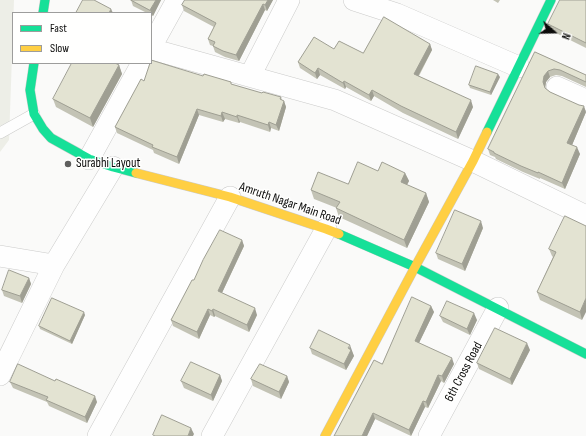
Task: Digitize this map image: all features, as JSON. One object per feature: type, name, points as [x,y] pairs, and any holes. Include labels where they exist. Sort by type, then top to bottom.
[{"type":"main road","points":[[43,12],[45,0]]},
{"type":"main road","points":[[325,436],[473,161],[551,0]]},
{"type":"main road","name":"Amruth Nagar Main Road","points":[[34,64],[30,90],[34,114],[51,138],[89,159],[113,167],[230,197],[326,229],[415,267],[586,354]]},
{"type":"street","points":[[152,46],[177,0]]},
{"type":"street","points":[[250,76],[289,0]]},
{"type":"street","points":[[354,0],[401,7],[519,67]]},
{"type":"street","points":[[152,48],[335,100],[473,161],[586,216]]},
{"type":"street","points":[[89,159],[141,64]]},
{"type":"street","points":[[557,87],[586,100]]},
{"type":"street","points":[[0,375],[54,265],[113,167]]},
{"type":"street","points":[[98,436],[230,197]]},
{"type":"street","points":[[212,436],[326,229]]},
{"type":"street","points":[[0,256],[54,265]]},
{"type":"street","name":"6th Cross Road","points":[[429,436],[498,308]]},
{"type":"lane","points":[[0,133],[34,114]]},
{"type":"shaded area","points":[[0,0],[14,0],[14,12],[12,12],[9,140],[0,152]]},
{"type":"building","points":[[83,0],[94,0],[111,9],[110,12],[77,12]]},
{"type":"building","points":[[131,0],[156,0],[150,10]]},
{"type":"building","points":[[185,0],[268,0],[265,5],[263,4],[236,55],[213,46],[215,42],[208,39],[216,23],[182,5]]},
{"type":"building","points":[[560,0],[586,0],[586,43],[548,24]]},
{"type":"building","points":[[384,17],[430,44],[414,74],[471,100],[456,132],[401,106],[372,90],[369,95],[344,81],[343,83],[318,68],[315,73],[298,62],[314,37],[334,49],[339,41],[363,53]]},
{"type":"building","points":[[535,52],[586,75],[586,82],[560,70],[554,69],[548,71],[544,76],[543,82],[545,88],[550,92],[584,106],[567,143],[577,147],[562,183],[521,166],[488,149]]},
{"type":"building","points":[[152,60],[203,76],[204,74],[231,82],[231,84],[262,93],[281,97],[280,99],[284,101],[276,125],[269,122],[268,125],[222,112],[221,116],[197,109],[177,157],[152,147],[153,145],[115,127],[141,79],[144,81],[150,64],[152,64]]},
{"type":"building","points":[[71,64],[119,65],[90,118],[53,99]]},
{"type":"building","points":[[476,66],[498,74],[490,92],[469,85]]},
{"type":"building","points":[[358,162],[378,171],[382,162],[405,173],[401,182],[426,193],[404,240],[336,208],[340,202],[311,190],[318,172],[348,184]]},
{"type":"building","points":[[455,210],[481,221],[462,264],[436,253]]},
{"type":"building","points":[[565,216],[586,226],[586,298],[580,312],[537,292],[556,252],[549,249]]},
{"type":"building","points":[[220,230],[242,240],[218,291],[255,308],[247,325],[213,309],[212,311],[208,309],[197,332],[171,320]]},
{"type":"building","points":[[9,270],[29,278],[20,296],[2,290]]},
{"type":"building","points":[[412,297],[431,306],[415,341],[452,358],[442,376],[438,375],[426,402],[423,401],[409,430],[373,413],[362,436],[334,436],[374,360],[382,364]]},
{"type":"building","points":[[52,298],[84,312],[70,341],[39,326]]},
{"type":"building","points":[[447,301],[474,313],[467,329],[440,316]]},
{"type":"building","points":[[495,328],[527,343],[510,379],[477,363]]},
{"type":"building","points":[[319,330],[350,345],[348,348],[351,350],[344,364],[310,348]]},
{"type":"building","points":[[191,362],[220,375],[211,395],[181,381]]},
{"type":"building","points":[[18,364],[55,381],[56,379],[95,396],[85,417],[46,400],[48,397],[10,382]]},
{"type":"building","points":[[260,364],[287,376],[279,392],[251,379]]},
{"type":"building","points":[[162,415],[191,428],[188,436],[153,435]]},
{"type":"traffic: fast","points":[[43,12],[45,0]]},
{"type":"traffic: fast","points":[[487,132],[551,0]]},
{"type":"traffic: fast","points":[[34,64],[30,90],[34,114],[43,129],[51,138],[89,159],[136,173]]},
{"type":"traffic: fast","points":[[339,234],[415,267],[586,354]]},
{"type":"traffic: slow","points":[[325,436],[473,161],[487,132]]},
{"type":"traffic: slow","points":[[136,173],[230,197],[339,234]]},
{"type":"place","name":"Surabhi Layout","points":[[68,164]]}]
